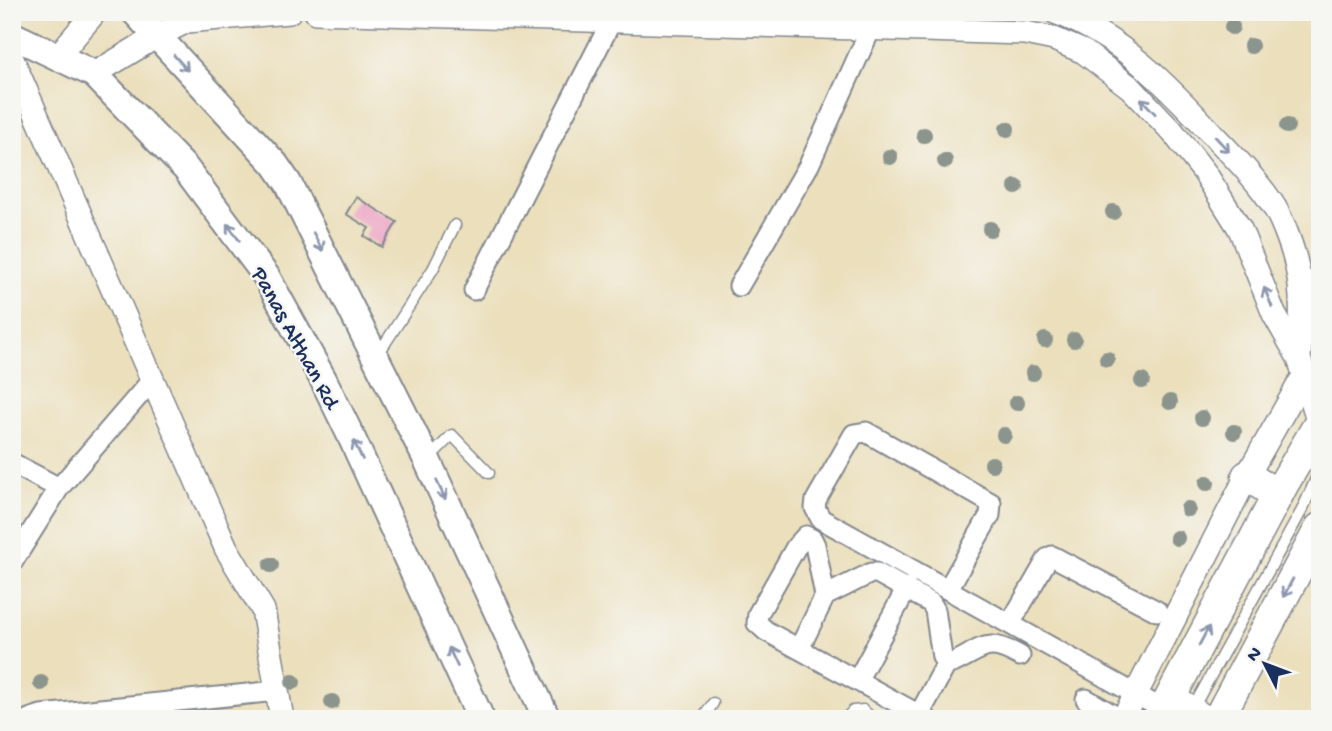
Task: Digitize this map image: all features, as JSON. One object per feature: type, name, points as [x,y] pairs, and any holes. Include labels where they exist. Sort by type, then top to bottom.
[{"type":"main road","points":[[135,12],[275,164],[288,183],[427,460],[547,719]]},
{"type":"main road","name":"Panas Althan Rd","points":[[12,35],[94,74],[186,169],[266,276],[349,432],[481,719]]},
{"type":"main road","points":[[1186,713],[1300,511],[1319,423]]},
{"type":"main road","points":[[1247,475],[1300,511]]},
{"type":"main road","points":[[1186,713],[1300,511]]},
{"type":"street","points":[[57,57],[95,12]]},
{"type":"street","points":[[94,74],[156,36],[187,21],[289,12]]},
{"type":"street","points":[[316,12],[1025,33],[1054,39],[1084,52],[1131,88],[1172,131],[1212,184],[1240,229],[1274,314],[1302,366],[1319,423]]},
{"type":"street","points":[[1055,12],[1091,20],[1167,86],[1250,174],[1276,209],[1297,266],[1303,304],[1302,366],[1137,694],[1121,719],[1093,708]]},
{"type":"street","points":[[474,290],[612,20]]},
{"type":"street","points":[[739,286],[809,165],[871,28]]},
{"type":"street","points":[[12,59],[226,548],[264,610],[282,719]]},
{"type":"street","points":[[1303,304],[1320,272]]},
{"type":"street","points":[[12,563],[59,488],[153,379]]},
{"type":"street","points":[[948,589],[990,515],[991,503],[866,432],[854,434],[816,500],[817,514],[821,519],[1137,694],[1186,713]]},
{"type":"street","points":[[12,463],[59,488]]},
{"type":"street","points":[[799,649],[825,596],[815,545],[812,539],[806,536],[796,547],[758,614],[757,622],[766,631],[923,717],[947,663]]},
{"type":"street","points":[[1010,624],[1048,558],[1052,556],[1157,611]]},
{"type":"street","points":[[825,596],[874,572],[907,588],[931,603],[935,610],[942,657],[947,663]]},
{"type":"street","points":[[857,681],[907,588]]},
{"type":"street","points":[[947,663],[953,663],[993,645],[1002,645],[1020,656]]},
{"type":"street","points":[[29,719],[41,715],[277,691]]},
{"type":"lane","points":[[376,356],[433,268],[455,225]]},
{"type":"lane","points":[[427,460],[452,435],[489,473]]},
{"type":"lane","points":[[1300,511],[1320,470]]},
{"type":"lane","points":[[1300,511],[1320,486]]},
{"type":"lane","points":[[703,719],[713,703]]},
{"type":"lane","points":[[845,719],[853,711],[863,710],[873,719]]},
{"type":"building","points":[[356,197],[397,222],[382,247],[364,236],[369,228],[346,214]]}]
